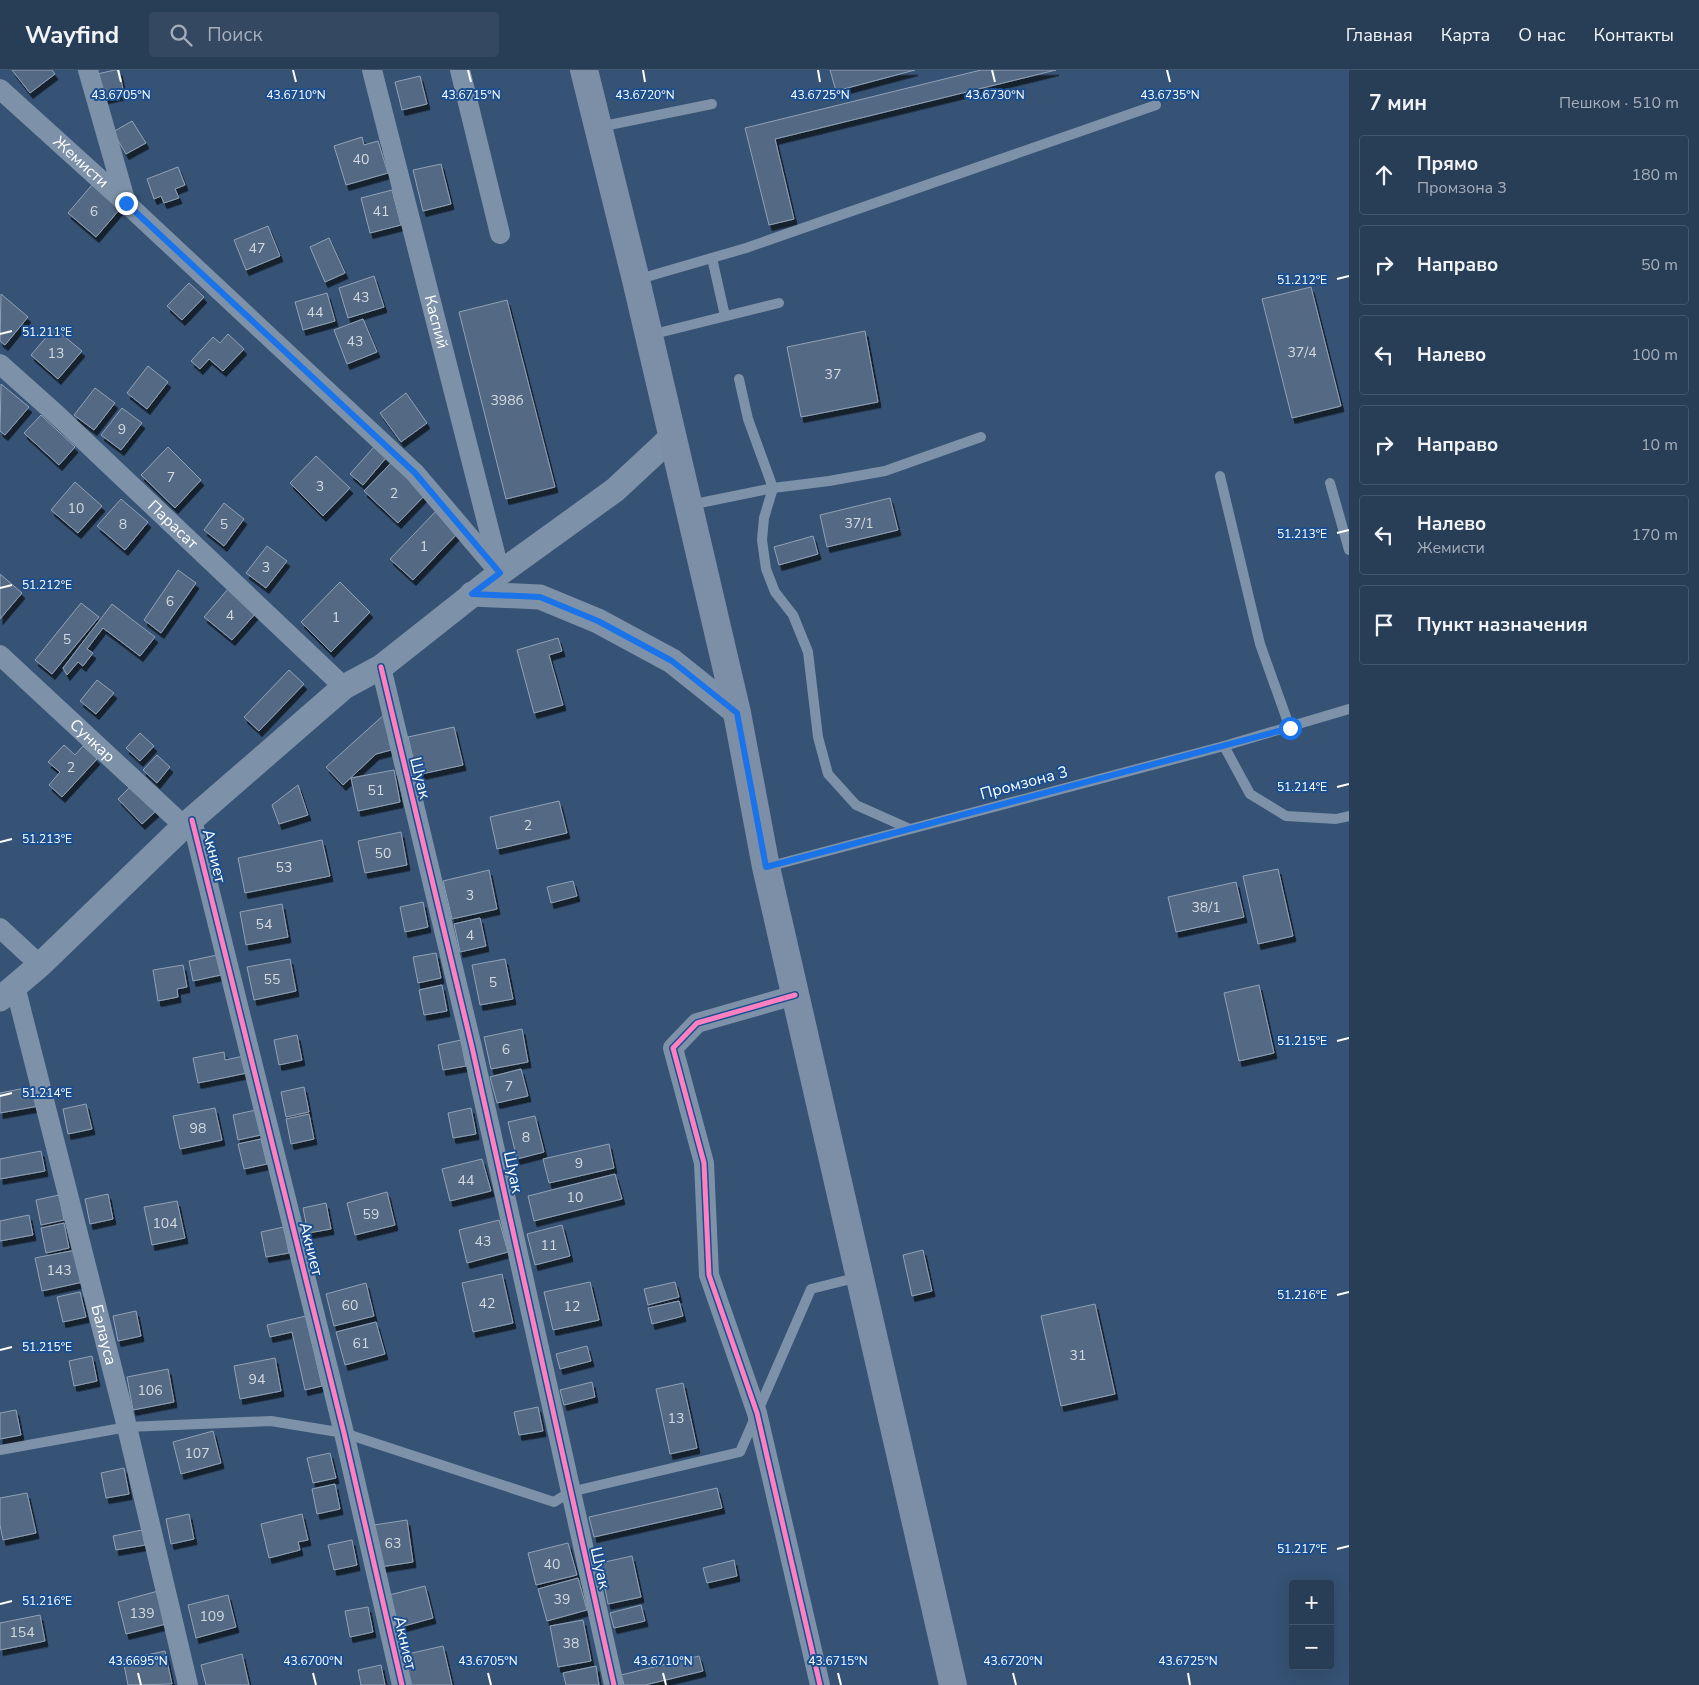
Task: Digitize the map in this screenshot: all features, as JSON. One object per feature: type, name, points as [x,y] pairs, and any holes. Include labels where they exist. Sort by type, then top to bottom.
[{"type":"main road","points":[[584,70],[636,280],[737,713],[766,867],[953,1685]]},
{"type":"street","points":[[88,70],[126,203]]},
{"type":"street","name":"Каспий","points":[[372,70],[500,573]]},
{"type":"street","points":[[460,70],[500,234]]},
{"type":"street","name":"Жемисти","points":[[0,89],[126,203],[415,473],[500,573]]},
{"type":"street","name":"Парасат","points":[[0,364],[63,421],[344,687]]},
{"type":"street","points":[[8,992],[40,965],[188,823],[344,687],[380,667],[472,594],[615,490],[672,436]]},
{"type":"street","points":[[472,594],[540,597],[598,621],[672,661],[737,713]]},
{"type":"street","name":"Сункар","points":[[0,655],[188,823]]},
{"type":"street","name":"Шуак","points":[[380,667],[472,1047],[614,1685]]},
{"type":"street","name":"Акниет","points":[[188,823],[344,1433],[402,1685]]},
{"type":"street","points":[[0,928],[40,965]]},
{"type":"street","name":"Балауса","points":[[8,992],[127,1427],[188,1685]]},
{"type":"street","points":[[795,994],[697,1023],[673,1048],[704,1163],[709,1275],[757,1413],[820,1685]]},
{"type":"lane","points":[[598,127],[712,104]]},
{"type":"lane","points":[[636,280],[746,248],[1156,105]]},
{"type":"lane","points":[[712,258],[725,316]]},
{"type":"lane","points":[[649,336],[779,303]]},
{"type":"lane","points":[[739,379],[748,419],[773,488],[764,518],[762,540],[766,569],[775,592],[793,615],[808,652],[818,737],[828,774],[856,805],[910,829]]},
{"type":"lane","points":[[689,506],[773,488],[885,471],[981,437]]},
{"type":"lane","points":[[1220,476],[1260,644],[1290,728]]},
{"type":"lane","points":[[1330,484],[1349,550]]},
{"type":"lane","name":"Промзона 3","points":[[766,867],[1224,746],[1349,709]]},
{"type":"lane","points":[[1224,746],[1250,794],[1286,816],[1336,818],[1349,816]]},
{"type":"lane","points":[[0,1450],[127,1427],[271,1421],[344,1433],[554,1502],[570,1492],[740,1452],[811,1289],[860,1277]]},
{"type":"building","points":[[12,70],[52,70],[55,74],[30,93]]},
{"type":"building","points":[[119,70],[124,94],[102,99],[97,74]]},
{"type":"building","points":[[830,70],[915,70],[836,91]]},
{"type":"building","points":[[981,70],[1056,70],[775,139],[794,219],[769,225],[745,128]]},
{"type":"building","points":[[420,76],[427,104],[402,110],[395,82]]},
{"type":"building","points":[[132,121],[146,143],[126,154],[113,132]]},
{"type":"building","points":[[362,137],[364,145],[378,141],[388,173],[346,185],[334,146]]},
{"type":"building","points":[[441,164],[451,204],[423,211],[413,170]]},
{"type":"building","points":[[178,167],[185,185],[175,189],[179,198],[164,203],[161,196],[154,199],[147,179]]},
{"type":"building","points":[[92,185],[120,209],[96,237],[68,213]]},
{"type":"building","points":[[392,190],[401,225],[370,233],[361,198]]},
{"type":"building","points":[[268,226],[280,256],[246,270],[234,240]]},
{"type":"building","points":[[329,238],[345,273],[325,282],[310,247]]},
{"type":"building","points":[[374,276],[384,307],[348,318],[339,288]]},
{"type":"building","points":[[189,283],[204,297],[182,320],[167,306]]},
{"type":"building","points":[[1311,287],[1341,406],[1292,418],[1262,299]]},
{"type":"building","points":[[327,293],[335,321],[303,330],[295,302]]},
{"type":"building","points":[[1,294],[28,317],[5,345],[0,341]]},
{"type":"building","points":[[507,300],[555,487],[506,499],[459,312]]},
{"type":"building","points":[[363,319],[377,352],[347,364],[334,330]]},
{"type":"building","points":[[54,328],[82,351],[58,379],[31,355]]},
{"type":"building","points":[[865,331],[878,402],[801,417],[787,347]]},
{"type":"building","points":[[228,334],[244,349],[223,371],[209,359],[200,369],[191,361],[213,337],[220,343]]},
{"type":"building","points":[[148,366],[168,382],[147,409],[127,393]]},
{"type":"building","points":[[1,384],[29,407],[5,435],[0,431]]},
{"type":"building","points":[[95,388],[115,403],[94,430],[74,415]]},
{"type":"building","points":[[406,393],[427,423],[401,442],[380,413]]},
{"type":"building","points":[[122,408],[142,423],[121,450],[101,435]]},
{"type":"building","points":[[41,415],[75,447],[59,465],[24,433]]},
{"type":"building","points":[[168,447],[201,480],[175,508],[141,475]]},
{"type":"building","points":[[374,447],[386,458],[363,485],[350,474]]},
{"type":"building","points":[[316,456],[350,488],[323,516],[290,483]]},
{"type":"building","points":[[391,463],[425,495],[398,523],[364,491]]},
{"type":"building","points":[[75,482],[102,506],[78,533],[51,510]]},
{"type":"building","points":[[890,498],[898,530],[827,547],[820,515]]},
{"type":"building","points":[[121,499],[148,522],[125,550],[97,526]]},
{"type":"building","points":[[224,503],[244,519],[224,546],[204,530]]},
{"type":"building","points":[[437,510],[458,533],[413,580],[390,559]]},
{"type":"building","points":[[813,536],[818,554],[779,565],[774,547]]},
{"type":"building","points":[[267,546],[287,561],[266,588],[246,573]]},
{"type":"building","points":[[178,570],[196,583],[161,633],[144,620]]},
{"type":"building","points":[[0,574],[22,593],[0,619]]},
{"type":"building","points":[[340,582],[370,612],[331,652],[301,622]]},
{"type":"building","points":[[228,589],[256,613],[232,640],[204,617]]},
{"type":"building","points":[[81,603],[99,617],[52,674],[35,660]]},
{"type":"building","points":[[112,604],[155,637],[140,656],[103,628],[87,649],[93,653],[83,666],[78,662],[67,675],[63,668]]},
{"type":"building","points":[[558,638],[562,651],[549,655],[563,705],[534,713],[517,650]]},
{"type":"building","points":[[289,670],[304,684],[259,731],[244,717]]},
{"type":"building","points":[[97,680],[114,693],[96,714],[80,701]]},
{"type":"building","points":[[386,713],[395,749],[376,754],[343,785],[326,767]]},
{"type":"building","points":[[454,727],[463,765],[417,775],[408,737]]},
{"type":"building","points":[[140,733],[154,746],[140,761],[126,748]]},
{"type":"building","points":[[64,745],[75,755],[83,746],[97,759],[62,797],[49,785],[60,772],[48,762]]},
{"type":"building","points":[[157,755],[170,767],[157,783],[143,770]]},
{"type":"building","points":[[394,770],[400,802],[358,811],[351,778]]},
{"type":"building","points":[[298,785],[308,815],[279,824],[272,805]]},
{"type":"building","points":[[131,786],[156,811],[142,824],[118,799]]},
{"type":"building","points":[[559,801],[567,833],[497,849],[490,817]]},
{"type":"building","points":[[401,832],[407,865],[365,873],[358,841]]},
{"type":"building","points":[[322,840],[330,876],[245,893],[238,858]]},
{"type":"building","points":[[1278,869],[1293,936],[1258,944],[1243,876]]},
{"type":"building","points":[[489,870],[497,909],[452,919],[443,881]]},
{"type":"building","points":[[573,881],[577,896],[551,903],[547,887]]},
{"type":"building","points":[[1236,882],[1244,917],[1176,932],[1168,897]]},
{"type":"building","points":[[423,902],[428,927],[405,932],[400,907]]},
{"type":"building","points":[[282,904],[288,937],[246,945],[240,912]]},
{"type":"building","points":[[480,918],[486,946],[460,952],[454,924]]},
{"type":"building","points":[[436,953],[441,978],[418,983],[413,957]]},
{"type":"building","points":[[217,955],[221,975],[193,981],[189,961]]},
{"type":"building","points":[[290,959],[296,991],[254,1000],[247,967]]},
{"type":"building","points":[[505,959],[513,999],[480,1005],[472,965]]},
{"type":"building","points":[[183,965],[187,987],[177,989],[178,997],[158,1001],[153,970]]},
{"type":"building","points":[[442,985],[447,1011],[424,1015],[419,990]]},
{"type":"building","points":[[1259,985],[1274,1053],[1239,1061],[1224,993]]},
{"type":"building","points":[[522,1029],[528,1062],[491,1069],[484,1037]]},
{"type":"building","points":[[297,1035],[302,1060],[279,1065],[274,1040]]},
{"type":"building","points":[[461,1040],[466,1066],[443,1070],[438,1045]]},
{"type":"building","points":[[224,1052],[225,1060],[244,1056],[247,1073],[198,1083],[193,1058]]},
{"type":"building","points":[[521,1069],[528,1096],[497,1103],[490,1077]]},
{"type":"building","points":[[36,1086],[39,1106],[0,1113],[0,1093]]},
{"type":"building","points":[[304,1087],[309,1112],[286,1117],[281,1092]]},
{"type":"building","points":[[86,1104],[92,1129],[68,1134],[63,1109]]},
{"type":"building","points":[[215,1108],[222,1140],[180,1149],[173,1116]]},
{"type":"building","points":[[471,1108],[476,1134],[453,1138],[448,1113]]},
{"type":"building","points":[[256,1110],[261,1135],[238,1140],[233,1115]]},
{"type":"building","points":[[309,1114],[314,1139],[291,1144],[286,1119]]},
{"type":"building","points":[[535,1116],[544,1152],[517,1159],[508,1122]]},
{"type":"building","points":[[261,1139],[267,1164],[244,1169],[238,1144]]},
{"type":"building","points":[[609,1144],[614,1168],[549,1183],[543,1159]]},
{"type":"building","points":[[41,1151],[45,1171],[0,1179],[0,1159]]},
{"type":"building","points":[[482,1159],[491,1191],[450,1201],[442,1169]]},
{"type":"building","points":[[615,1174],[622,1199],[534,1221],[528,1196]]},
{"type":"building","points":[[387,1192],[395,1225],[355,1235],[347,1203]]},
{"type":"building","points":[[108,1194],[113,1219],[90,1224],[85,1199]]},
{"type":"building","points":[[59,1195],[64,1220],[41,1225],[36,1200]]},
{"type":"building","points":[[177,1201],[185,1238],[152,1245],[144,1207]]},
{"type":"building","points":[[326,1203],[331,1229],[308,1233],[303,1208]]},
{"type":"building","points":[[29,1215],[33,1235],[0,1241],[0,1221]]},
{"type":"building","points":[[499,1220],[508,1252],[467,1263],[459,1230]]},
{"type":"building","points":[[64,1223],[69,1248],[46,1253],[41,1228]]},
{"type":"building","points":[[562,1225],[570,1256],[535,1265],[527,1234]]},
{"type":"building","points":[[284,1227],[289,1253],[266,1257],[261,1232]]},
{"type":"building","points":[[76,1250],[83,1282],[42,1291],[35,1258]]},
{"type":"building","points":[[923,1250],[932,1291],[912,1296],[903,1255]]},
{"type":"building","points":[[502,1274],[513,1323],[473,1332],[462,1283]]},
{"type":"building","points":[[590,1282],[599,1320],[553,1330],[544,1292]]},
{"type":"building","points":[[675,1282],[679,1297],[648,1305],[644,1289]]},
{"type":"building","points":[[366,1283],[374,1316],[334,1326],[326,1294]]},
{"type":"building","points":[[80,1292],[86,1317],[63,1322],[57,1297]]},
{"type":"building","points":[[679,1301],[683,1316],[652,1324],[648,1308]]},
{"type":"building","points":[[1095,1304],[1115,1394],[1061,1406],[1041,1316]]},
{"type":"building","points":[[136,1311],[141,1336],[118,1341],[113,1316]]},
{"type":"building","points":[[306,1316],[322,1386],[305,1390],[292,1332],[270,1337],[267,1325]]},
{"type":"building","points":[[376,1322],[385,1354],[345,1365],[336,1332]]},
{"type":"building","points":[[587,1346],[591,1361],[560,1369],[556,1354]]},
{"type":"building","points":[[92,1356],[97,1381],[74,1386],[69,1361]]},
{"type":"building","points":[[275,1358],[281,1391],[240,1399],[234,1366]]},
{"type":"building","points":[[168,1369],[174,1402],[133,1410],[127,1377]]},
{"type":"building","points":[[592,1382],[595,1397],[564,1405],[560,1390]]},
{"type":"building","points":[[683,1383],[697,1448],[670,1454],[656,1389]]},
{"type":"building","points":[[538,1407],[543,1431],[519,1435],[514,1412]]},
{"type":"building","points":[[16,1410],[21,1435],[0,1439],[0,1413]]},
{"type":"building","points":[[213,1431],[221,1463],[181,1474],[173,1442]]},
{"type":"building","points":[[330,1453],[336,1478],[313,1483],[307,1458]]},
{"type":"building","points":[[124,1468],[129,1494],[106,1498],[101,1473]]},
{"type":"building","points":[[335,1484],[340,1509],[317,1514],[312,1489]]},
{"type":"building","points":[[717,1488],[722,1508],[594,1537],[589,1517]]},
{"type":"building","points":[[27,1493],[36,1533],[3,1540],[0,1525],[0,1498]]},
{"type":"building","points":[[189,1514],[194,1539],[171,1544],[166,1519]]},
{"type":"building","points":[[302,1514],[308,1540],[298,1542],[300,1550],[269,1558],[261,1524]]},
{"type":"building","points":[[407,1520],[413,1562],[380,1567],[374,1525]]},
{"type":"building","points":[[142,1530],[145,1545],[116,1550],[113,1536]]},
{"type":"building","points":[[352,1540],[357,1565],[334,1570],[328,1545]]},
{"type":"building","points":[[568,1543],[577,1575],[536,1585],[528,1553]]},
{"type":"building","points":[[632,1556],[641,1597],[608,1604],[600,1563]]},
{"type":"building","points":[[734,1560],[737,1576],[707,1583],[703,1568]]},
{"type":"building","points":[[578,1578],[587,1610],[547,1621],[538,1589]]},
{"type":"building","points":[[425,1586],[433,1618],[393,1629],[385,1596]]},
{"type":"building","points":[[158,1591],[166,1624],[126,1634],[118,1602]]},
{"type":"building","points":[[228,1595],[236,1627],[196,1638],[188,1605]]},
{"type":"building","points":[[641,1605],[645,1621],[614,1628],[610,1613]]},
{"type":"building","points":[[368,1607],[373,1632],[350,1637],[345,1611]]},
{"type":"building","points":[[40,1615],[45,1641],[0,1650],[0,1623]]},
{"type":"building","points":[[583,1620],[591,1661],[558,1667],[550,1626]]},
{"type":"building","points":[[443,1646],[452,1685],[409,1685],[403,1655]]},
{"type":"building","points":[[165,1651],[172,1684],[128,1685],[123,1660]]},
{"type":"building","points":[[242,1654],[249,1685],[206,1685],[201,1665]]},
{"type":"building","points":[[699,1656],[703,1671],[645,1685],[624,1685],[621,1675]]},
{"type":"building","points":[[381,1665],[385,1685],[361,1685],[358,1670]]},
{"type":"building","points":[[596,1666],[599,1685],[566,1685],[563,1673]]},
{"type":"cycle path","points":[[381,667],[472,1047],[614,1685]]},
{"type":"cycle path","points":[[192,820],[344,1433],[402,1685]]},
{"type":"cycle path","points":[[795,995],[697,1023],[673,1048],[704,1163],[709,1275],[757,1413],[820,1685]]},
{"type":"route","points":[[126,203],[415,473],[500,573],[472,594],[540,597],[598,621],[672,661],[737,713],[766,867],[1290,728]]}]
